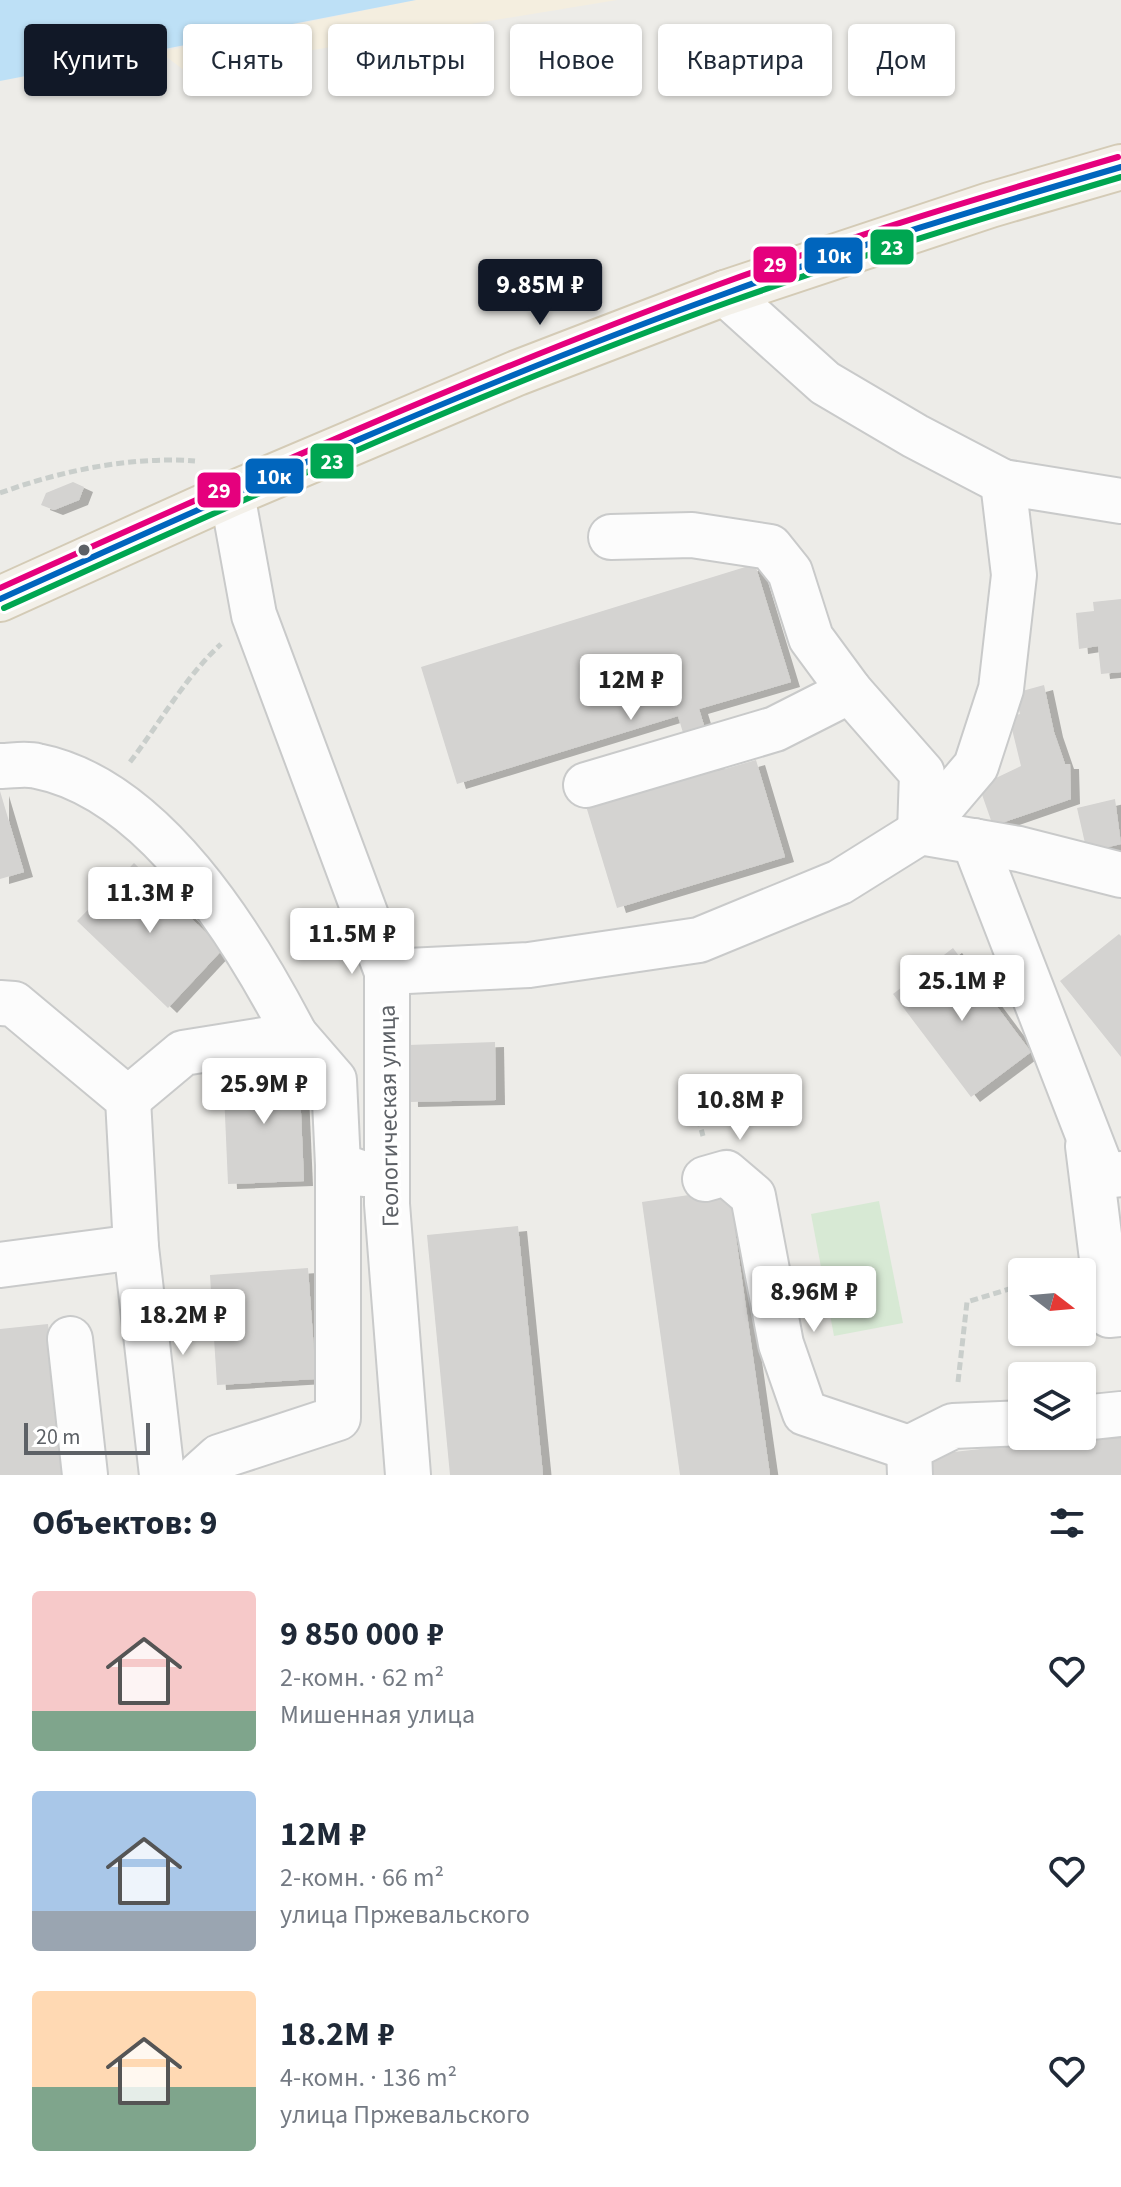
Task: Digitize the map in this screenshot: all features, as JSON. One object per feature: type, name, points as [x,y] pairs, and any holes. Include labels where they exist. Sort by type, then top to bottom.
[{"type":"main road","points":[[0,599],[232,494],[517,373],[725,293],[990,205],[1121,167]]},
{"type":"street","points":[[725,293],[825,383],[915,436],[1003,482],[1121,501]]},
{"type":"street","points":[[387,972],[529,965],[699,940],[840,882],[920,832],[976,766],[1001,689],[1014,575],[1003,482]]},
{"type":"street","name":"Геологическая улица","points":[[232,494],[254,615],[387,972],[387,1182],[408,1475]]},
{"type":"street","points":[[611,537],[692,535],[770,547],[790,572],[811,638],[850,691],[922,773],[920,832]]},
{"type":"street","points":[[586,785],[775,729],[850,691]]},
{"type":"street","points":[[0,766],[35,765],[71,777],[106,795],[158,834],[254,958],[295,1035],[334,1080],[338,1165],[338,1418],[219,1457],[199,1475]]},
{"type":"street","points":[[920,832],[974,841],[1121,875]]},
{"type":"street","points":[[974,841],[1104,1176],[1121,1174]]},
{"type":"street","points":[[0,1003],[14,1004],[128,1099],[136,1247],[162,1475]]},
{"type":"street","points":[[128,1099],[183,1053],[295,1035]]},
{"type":"street","points":[[1087,1131],[1109,1315],[1121,1314]]},
{"type":"street","points":[[338,1165],[387,1182]]},
{"type":"street","points":[[705,1179],[726,1173],[753,1196],[781,1344],[805,1413],[909,1462],[953,1426],[1008,1424]]},
{"type":"street","points":[[0,1265],[136,1247]]},
{"type":"street","points":[[70,1339],[85,1475]]},
{"type":"street","points":[[1096,1417],[1121,1414]]},
{"type":"path","points":[[0,493],[82,469],[167,459],[205,461],[232,494]]},
{"type":"path","points":[[106,795],[171,708],[200,662],[254,615]]},
{"type":"path","points":[[953,1426],[967,1302],[1008,1289]]},
{"type":"green space","points":[[879,1201],[903,1323],[834,1336],[811,1214]]},
{"type":"sand","points":[[416,0],[617,0],[471,24],[328,24],[328,47],[312,50],[312,24],[298,24]]},
{"type":"sand","points":[[183,47],[183,69],[167,57],[167,51]]},
{"type":"water","points":[[0,0],[416,0],[293,24],[183,24],[183,45],[167,48],[167,24],[24,24],[24,76],[0,81]]},
{"type":"building","points":[[73,482],[84,487],[79,500],[54,510],[41,505],[46,493]]},
{"type":"building","points":[[755,564],[791,682],[699,709],[718,771],[756,760],[785,857],[617,908],[586,806],[695,773],[678,716],[457,784],[421,667]]},
{"type":"building","points":[[1121,599],[1121,672],[1101,674],[1098,646],[1079,649],[1076,613],[1094,611],[1093,602]]},
{"type":"building","points":[[1044,685],[1054,732],[1065,764],[1070,764],[1071,799],[993,826],[979,786],[1021,766],[1009,717],[1020,714],[1015,693]]},
{"type":"building","points":[[0,791],[24,872],[0,879]]},
{"type":"building","points":[[1115,799],[1121,844],[1087,852],[1077,808]]},
{"type":"building","points":[[134,863],[223,949],[168,1008],[77,921]]},
{"type":"building","points":[[1119,934],[1121,936],[1121,1057],[1060,981]]},
{"type":"building","points":[[953,948],[1031,1052],[971,1097],[893,994]]},
{"type":"building","points":[[495,1042],[496,1100],[409,1102],[408,1045]]},
{"type":"building","points":[[299,1067],[304,1181],[228,1184],[223,1070]]},
{"type":"building","points":[[729,1189],[770,1475],[680,1475],[642,1202]]},
{"type":"building","points":[[518,1226],[543,1475],[450,1475],[427,1235]]},
{"type":"building","points":[[308,1268],[316,1379],[217,1385],[210,1275]]},
{"type":"building","points":[[48,1324],[63,1475],[0,1475],[0,1329]]},
{"type":"building","points":[[1121,1433],[1121,1475],[929,1475],[927,1455],[1008,1446],[1008,1450],[1096,1450],[1096,1436]]},
{"type":"transit line","name":"29","points":[[0,588],[537,354],[819,249],[1118,157]]},
{"type":"transit line","name":"10к","points":[[0,599],[359,439],[632,328],[872,243],[1121,167]]},
{"type":"transit line","name":"23","points":[[4,608],[454,409],[637,336],[875,253],[1121,177]]}]
